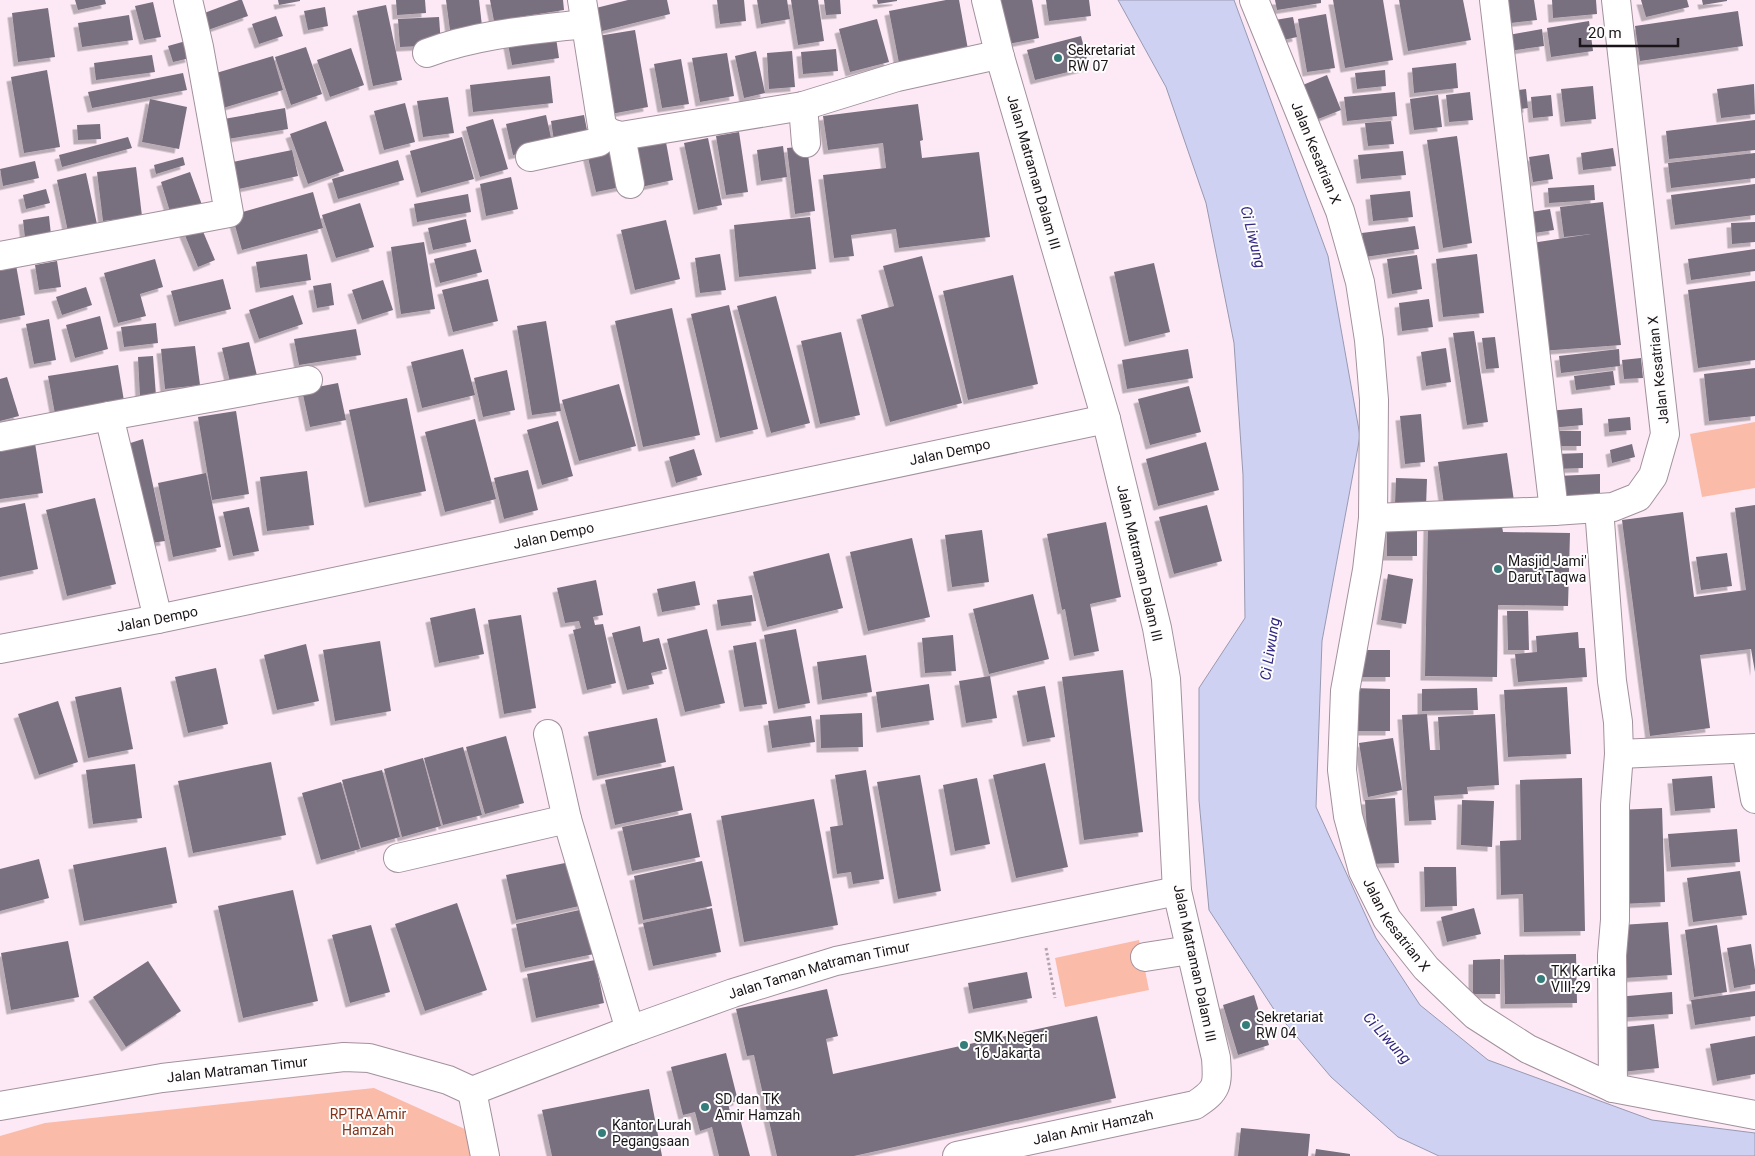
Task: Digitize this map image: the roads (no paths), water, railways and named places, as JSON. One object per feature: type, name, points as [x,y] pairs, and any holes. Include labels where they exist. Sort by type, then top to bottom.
[{"type":"street","points":[[0,256],[229,214],[199,47],[188,0]]},
{"type":"street","name":"Jalan Matraman Dalam III","points":[[986,0],[1000,57],[1106,419],[1156,628],[1166,679],[1177,892],[1216,1058],[1217,1081]]},
{"type":"street","name":"Jalan Kesatrian X","points":[[1254,0],[1340,211],[1360,282],[1369,340],[1374,400],[1372,518],[1367,570],[1345,691],[1342,770],[1348,816],[1363,871],[1387,919],[1426,968],[1475,1015],[1528,1049],[1613,1088],[1755,1115]]},
{"type":"street","points":[[1494,0],[1554,511]]},
{"type":"street","name":"Jalan Kesatrian X","points":[[1372,518],[1613,507],[1638,497],[1653,476],[1665,434],[1616,0]]},
{"type":"street","points":[[427,53],[445,46],[508,33],[583,12],[602,126],[616,135],[630,184]]},
{"type":"street","points":[[530,157],[599,142],[616,135],[803,106],[898,77],[988,57],[1000,57]]},
{"type":"street","points":[[803,106],[806,142]]},
{"type":"street","points":[[0,437],[308,380]]},
{"type":"street","points":[[109,416],[158,619]]},
{"type":"street","name":"Jalan Dempo","points":[[0,649],[158,619],[1106,419]]},
{"type":"street","points":[[1599,508],[1612,681],[1618,722],[1619,754],[1615,805],[1615,920],[1612,955],[1613,1088]]},
{"type":"street","points":[[548,734],[567,819],[630,1030]]},
{"type":"street","points":[[1619,754],[1750,748],[1755,799]]},
{"type":"street","points":[[398,858],[567,819]]},
{"type":"street","name":"Jalan Taman Matraman Timur","points":[[472,1091],[630,1030],[733,993],[836,961],[1177,892]]},
{"type":"street","points":[[1145,957],[1190,950]]},
{"type":"street","name":"Jalan Matraman Timur","points":[[0,1106],[162,1078],[344,1057],[369,1058],[448,1080],[472,1091]]},
{"type":"street","name":"Jalan Amir Hamzah","points":[[957,1156],[1194,1105],[1209,1095],[1217,1081]]},
{"type":"street","points":[[472,1091],[486,1156]]},
{"type":"water","name":"Ci Liwung","points":[[1118,0],[1234,0],[1328,256],[1360,436],[1322,641],[1316,807],[1376,938],[1420,1005],[1488,1060],[1652,1120],[1755,1133],[1755,1156],[1439,1156],[1398,1137],[1331,1077],[1275,1011],[1209,910],[1199,800],[1199,688],[1245,618],[1243,475],[1234,343],[1206,203],[1166,87]]},
{"type":"place","name":"Sekretariat RW 07","points":[[1058,58]]},
{"type":"place","name":"Masjid Jami' Darut Taqwa","points":[[1498,569]]},
{"type":"place","name":"TK Kartika VIII-29","points":[[1541,979]]},
{"type":"place","name":"Sekretariat RW 04","points":[[1246,1025]]},
{"type":"place","name":"SMK Negeri 16 Jakarta","points":[[964,1045]]},
{"type":"place","name":"SD dan TK Amir Hamzah","points":[[705,1107]]},
{"type":"place","name":"Kantor Lurah Pegangsaan","points":[[602,1133]]},
{"type":"park label","name":"RPTRA Amir Hamzah","points":[[368,1122]]}]
